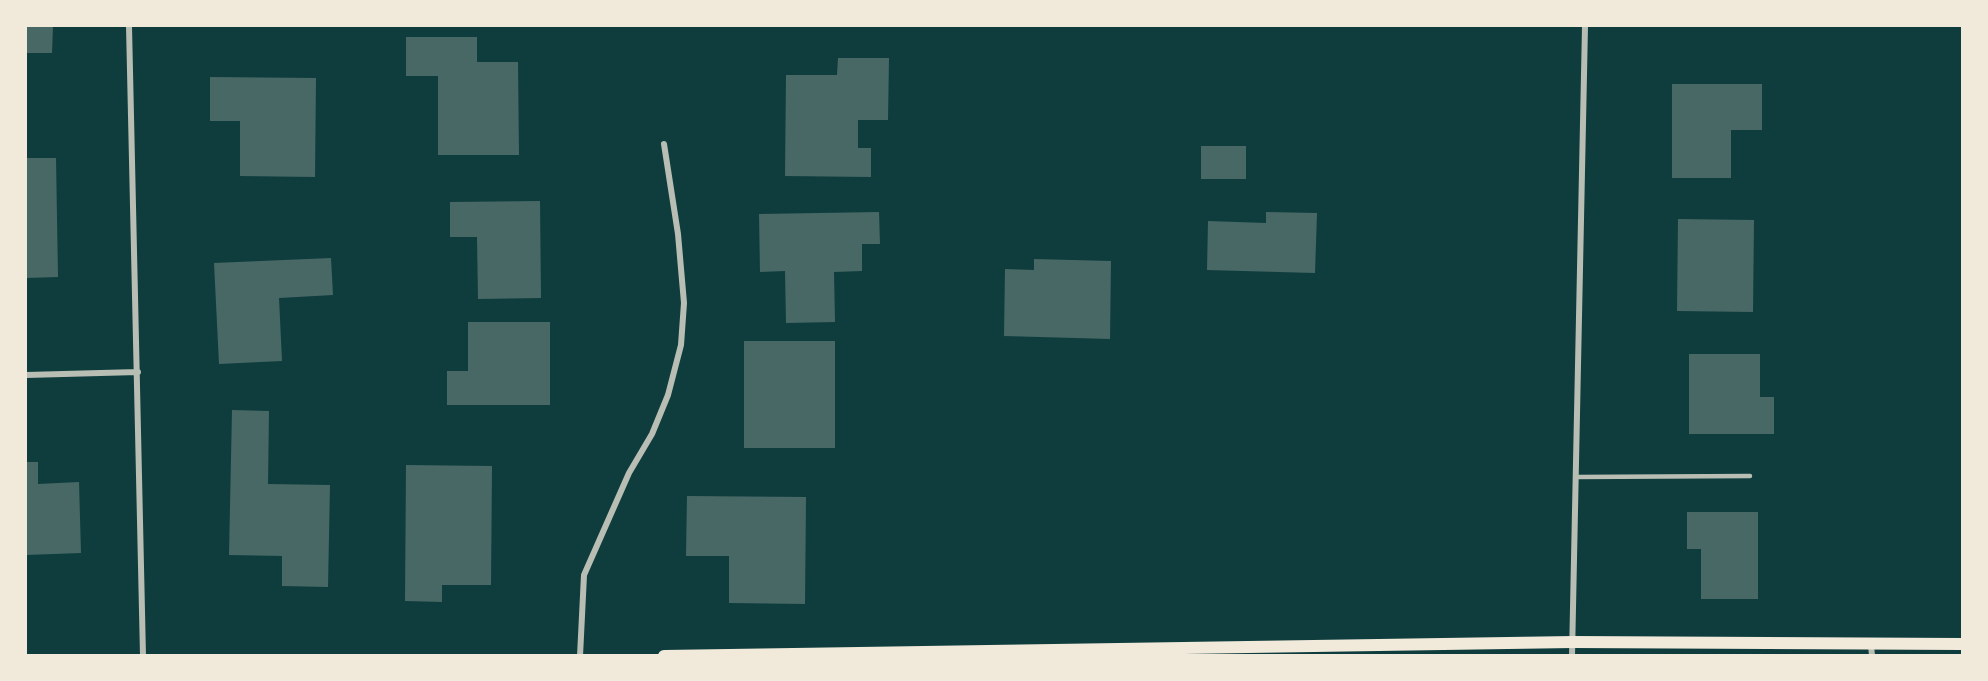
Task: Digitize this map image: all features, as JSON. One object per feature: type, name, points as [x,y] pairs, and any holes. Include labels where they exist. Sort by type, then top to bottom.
[{"type":"main road","points":[[664,656],[987,653],[1573,642],[1871,650],[1962,644]]},
{"type":"street","points":[[129,26],[143,656]]},
{"type":"street","points":[[1572,656],[1585,26]]},
{"type":"street","points":[[580,656],[584,575],[629,473],[652,434],[668,395],[681,345],[684,303],[678,234],[664,144]]},
{"type":"street","points":[[26,375],[138,372]]},
{"type":"lane","points":[[1576,477],[1750,476]]},
{"type":"building","points":[[26,26],[53,26],[52,53],[26,53]]},
{"type":"building","points":[[406,37],[477,37],[477,62],[518,62],[519,155],[438,155],[438,76],[406,76]]},
{"type":"building","points":[[838,58],[889,58],[888,120],[858,120],[858,148],[871,148],[871,177],[785,176],[786,75],[837,75]]},
{"type":"building","points":[[210,77],[316,78],[315,177],[240,176],[240,121],[210,121]]},
{"type":"building","points":[[1672,84],[1762,84],[1762,130],[1731,130],[1731,178],[1672,178]]},
{"type":"building","points":[[1201,146],[1246,146],[1246,179],[1201,179]]},
{"type":"building","points":[[26,158],[56,158],[58,277],[26,278]]},
{"type":"building","points":[[540,201],[541,298],[478,299],[477,237],[450,237],[450,202]]},
{"type":"building","points":[[879,212],[880,244],[862,244],[862,271],[834,272],[835,322],[786,323],[785,271],[760,272],[759,214]]},
{"type":"building","points":[[1266,212],[1317,213],[1315,273],[1207,270],[1208,221],[1266,223]]},
{"type":"building","points":[[1678,219],[1754,220],[1753,312],[1677,311]]},
{"type":"building","points":[[331,258],[333,295],[279,298],[282,361],[219,364],[214,263]]},
{"type":"building","points":[[1034,259],[1111,261],[1110,339],[1004,336],[1005,269],[1034,270]]},
{"type":"building","points":[[468,322],[550,322],[550,405],[447,405],[447,371],[468,371]]},
{"type":"building","points":[[744,341],[835,341],[835,448],[744,448]]},
{"type":"building","points":[[1689,354],[1760,354],[1760,397],[1774,397],[1774,434],[1689,434]]},
{"type":"building","points":[[232,410],[269,411],[268,484],[330,485],[328,587],[282,586],[282,556],[229,555]]},
{"type":"building","points":[[26,462],[38,462],[38,484],[79,482],[81,553],[26,555]]},
{"type":"building","points":[[406,465],[492,466],[491,585],[442,585],[442,602],[405,601]]},
{"type":"building","points":[[687,496],[806,497],[805,604],[729,603],[729,556],[686,556]]},
{"type":"building","points":[[1687,512],[1758,512],[1758,599],[1701,599],[1701,549],[1687,549]]}]
